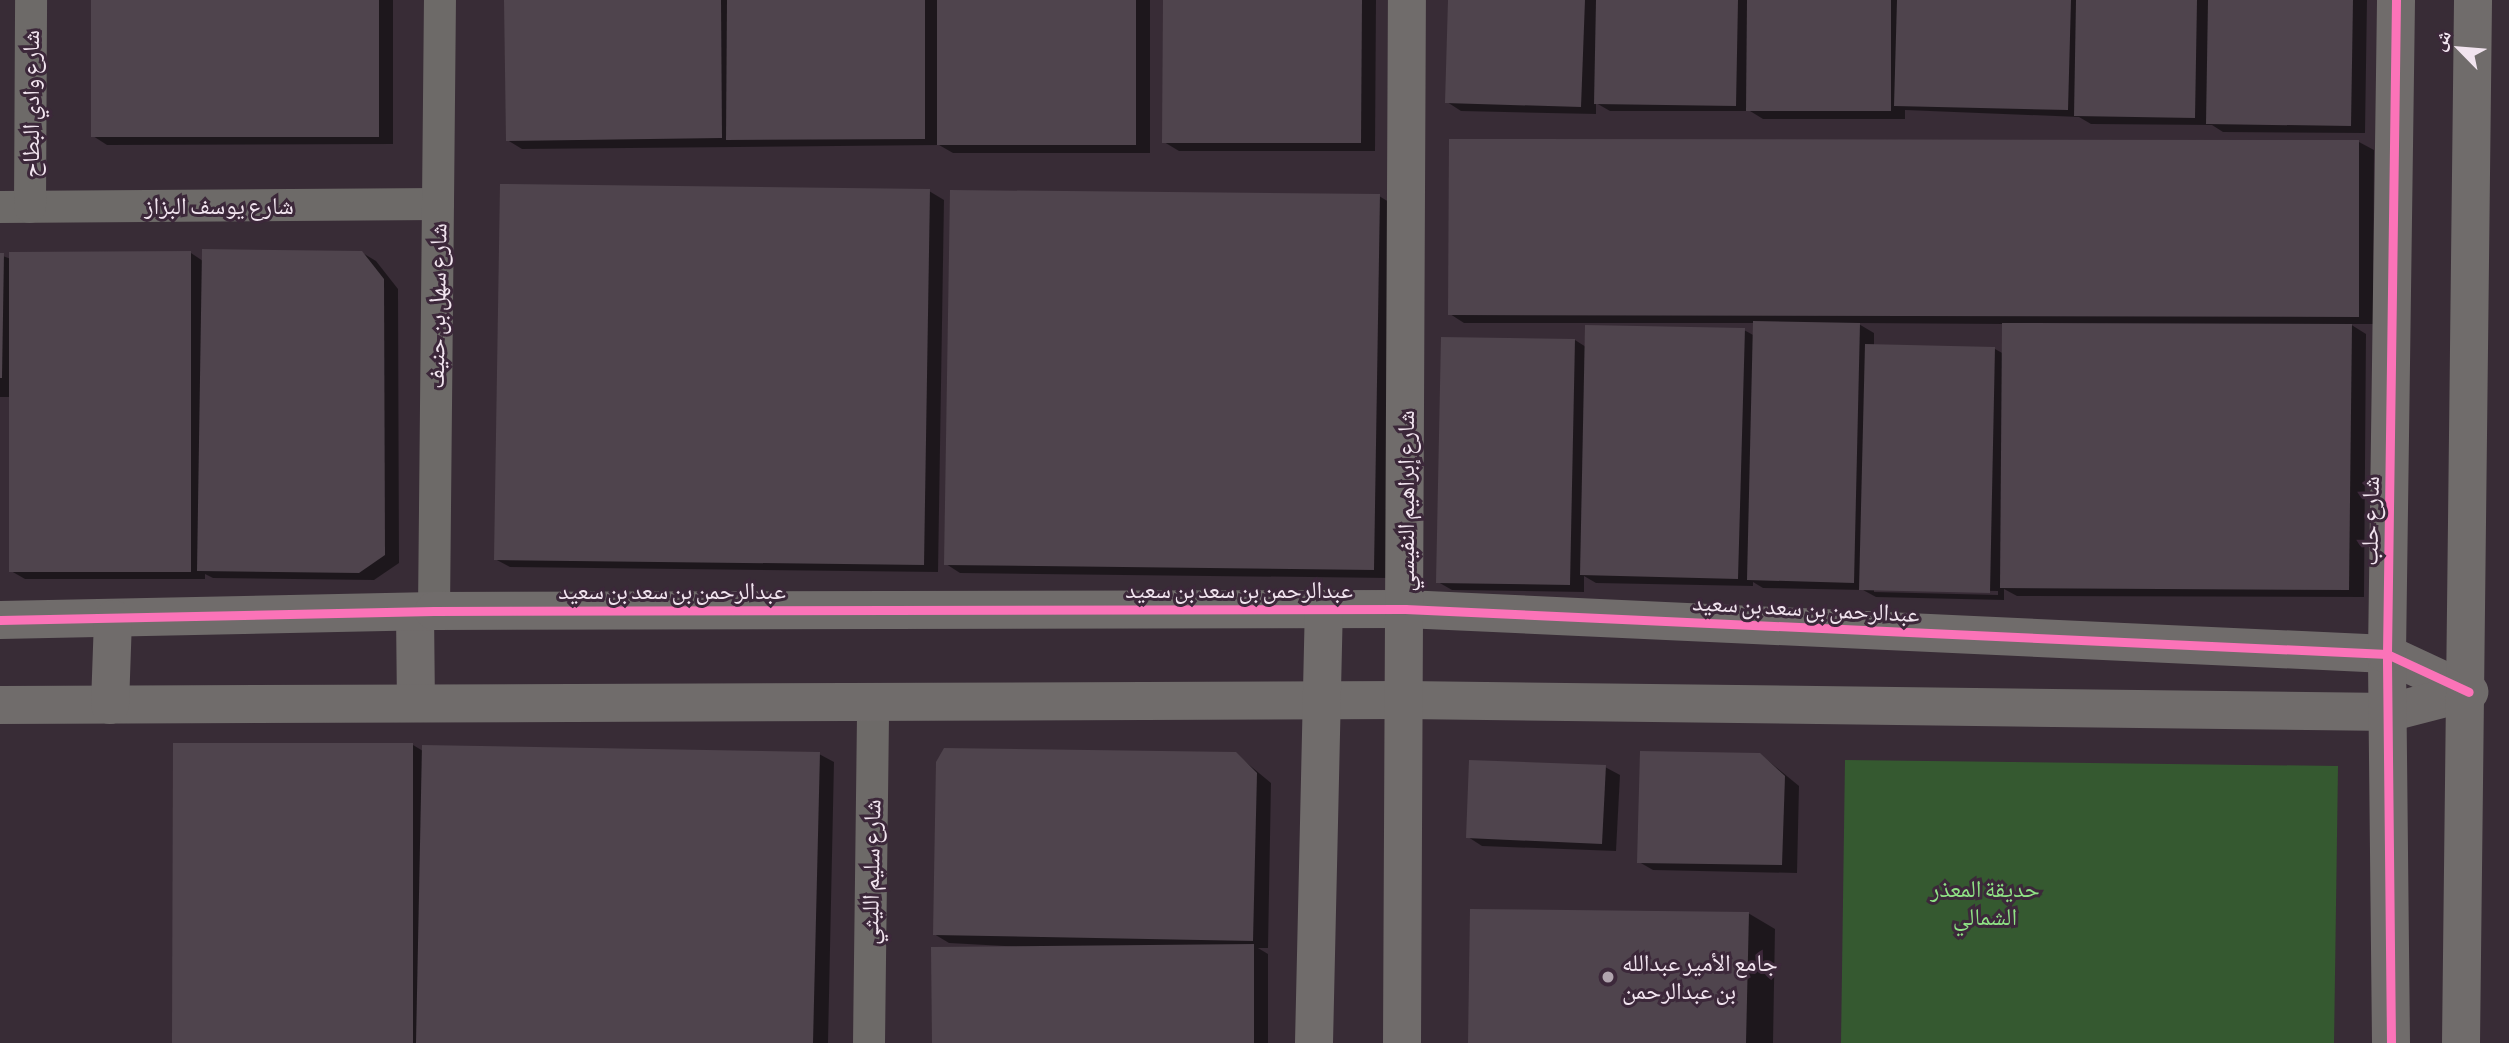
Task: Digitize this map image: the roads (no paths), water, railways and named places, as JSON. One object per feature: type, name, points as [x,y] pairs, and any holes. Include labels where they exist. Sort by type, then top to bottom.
[{"type":"street","name":"شارع وادي البطاح","points":[[15,207],[31,0]]},
{"type":"street","name":"شارع سهل بن حنيف","points":[[425,611],[438,204],[440,0]]},
{"type":"street","name":"شارع إبراهيم النفيسي","points":[[1402,1043],[1407,0]]},
{"type":"street","name":"شارع حلب","points":[[2391,1043],[2391,712],[2387,654],[2396,0]]},
{"type":"street","points":[[2461,1043],[2469,692],[2473,0]]},
{"type":"street","name":"شارع يوسف البزاز","points":[[15,207],[438,204]]},
{"type":"street","points":[[1314,1043],[1325,700],[1324,609]]},
{"type":"street","name":"عبدالرحمن بن سعد بن سعيد","points":[[0,620],[425,611],[1405,609],[2387,654],[2469,692]]},
{"type":"street","points":[[416,703],[425,611]]},
{"type":"street","points":[[110,705],[113,619]]},
{"type":"street","points":[[0,705],[1405,700],[2391,712],[2469,692]]},
{"type":"street","name":"شارع سليم الليثي","points":[[869,1043],[873,700]]},
{"type":"place","name":"جامع الأمير عبدالله بن عبدالرحمن","points":[[1608,977]]},
{"type":"park label","name":"حديقة المعذر الشمالي","points":[[1985,903]]}]
